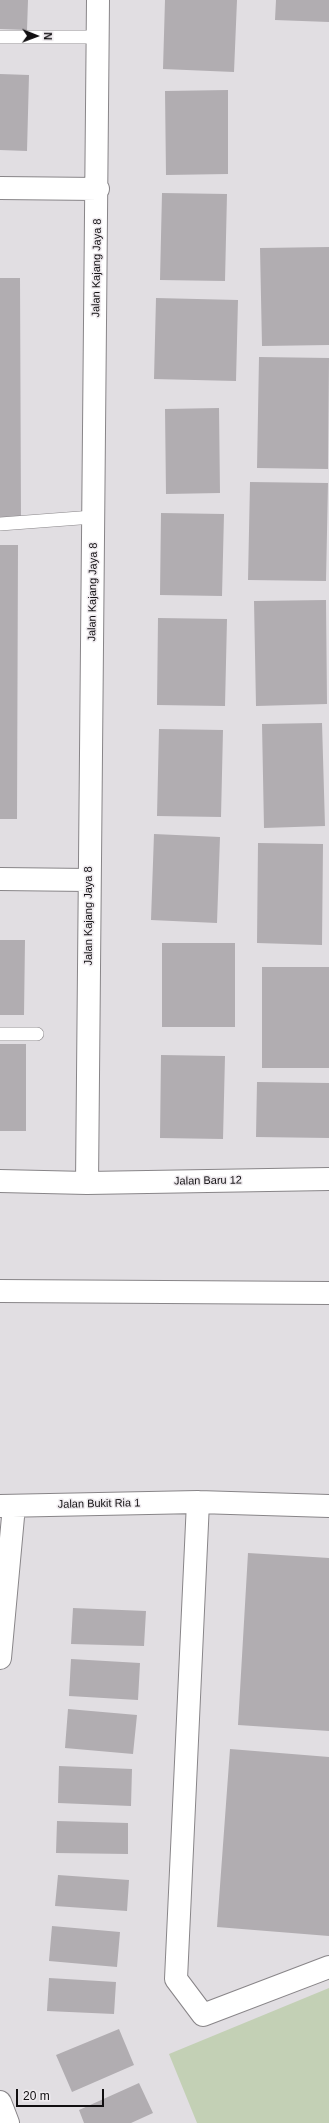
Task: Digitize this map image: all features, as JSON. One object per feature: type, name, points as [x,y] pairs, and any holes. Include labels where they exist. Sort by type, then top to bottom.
[{"type":"street","name":"Jalan Kajang Jaya 8","points":[[87,1183],[93,517],[98,189],[98,0]]},
{"type":"street","points":[[0,188],[98,189]]},
{"type":"street","points":[[0,879],[89,880]]},
{"type":"street","name":"Jalan Baru 12","points":[[0,1181],[87,1183],[329,1179]]},
{"type":"street","points":[[0,1291],[329,1293]]},
{"type":"street","points":[[198,1502],[176,1979],[204,2014],[329,1966]]},
{"type":"street","name":"Jalan Bukit Ria 1","points":[[7,1506],[198,1502],[329,1506]]},
{"type":"street","points":[[0,1658],[7,1506]]},
{"type":"street","points":[[0,2102],[8,2123]]},
{"type":"lane","points":[[0,37],[99,37]]},
{"type":"lane","points":[[0,524],[93,517]]},
{"type":"lane","points":[[0,1034],[37,1034]]},
{"type":"green space","points":[[329,1988],[329,2123],[197,2123],[169,2054]]},
{"type":"building","points":[[0,0],[28,0],[27,30],[0,29]]},
{"type":"building","points":[[165,0],[237,0],[234,72],[163,69]]},
{"type":"building","points":[[276,0],[329,0],[329,22],[275,20]]},
{"type":"building","points":[[0,74],[29,75],[27,151],[0,150]]},
{"type":"building","points":[[228,90],[228,174],[166,175],[165,91]]},
{"type":"building","points":[[162,193],[227,194],[225,281],[160,280]]},
{"type":"building","points":[[329,247],[329,345],[262,346],[260,248]]},
{"type":"building","points":[[0,278],[20,278],[21,520],[0,520]]},
{"type":"building","points":[[156,298],[238,300],[236,381],[154,379]]},
{"type":"building","points":[[259,357],[329,358],[328,469],[257,468]]},
{"type":"building","points":[[219,408],[220,493],[166,494],[165,409]]},
{"type":"building","points":[[250,482],[328,483],[326,581],[248,580]]},
{"type":"building","points":[[161,513],[224,514],[222,596],[160,595]]},
{"type":"building","points":[[0,545],[18,545],[17,819],[0,819]]},
{"type":"building","points":[[326,600],[327,704],[256,706],[254,601]]},
{"type":"building","points":[[158,618],[227,619],[225,706],[157,705]]},
{"type":"building","points":[[322,723],[325,826],[264,828],[262,724]]},
{"type":"building","points":[[159,729],[223,730],[221,817],[157,816]]},
{"type":"building","points":[[154,834],[220,837],[217,923],[151,920]]},
{"type":"building","points":[[258,843],[323,844],[322,945],[257,943]]},
{"type":"building","points":[[0,940],[25,940],[24,1015],[0,1015]]},
{"type":"building","points":[[162,943],[235,943],[235,1027],[162,1027]]},
{"type":"building","points":[[262,967],[329,967],[329,1068],[262,1068]]},
{"type":"building","points":[[0,1044],[26,1044],[26,1131],[0,1131]]},
{"type":"building","points":[[161,1055],[225,1056],[223,1139],[160,1138]]},
{"type":"building","points":[[257,1082],[329,1083],[329,1138],[256,1137]]},
{"type":"building","points":[[248,1553],[329,1558],[329,1731],[238,1725]]},
{"type":"building","points":[[73,1608],[146,1611],[144,1646],[71,1644]]},
{"type":"building","points":[[71,1659],[140,1663],[138,1700],[69,1696]]},
{"type":"building","points":[[68,1709],[137,1715],[133,1754],[65,1748]]},
{"type":"building","points":[[230,1749],[329,1757],[329,1936],[217,1927]]},
{"type":"building","points":[[59,1766],[132,1769],[131,1806],[58,1803]]},
{"type":"building","points":[[57,1821],[128,1823],[128,1854],[56,1853]]},
{"type":"building","points":[[58,1875],[129,1880],[127,1911],[55,1906]]},
{"type":"building","points":[[52,1926],[120,1932],[117,1967],[49,1961]]},
{"type":"building","points":[[49,1978],[116,1982],[114,2014],[47,2011]]},
{"type":"building","points":[[119,2029],[134,2065],[72,2092],[56,2055]]},
{"type":"building","points":[[139,2083],[153,2113],[131,2123],[84,2123],[79,2110]]}]
